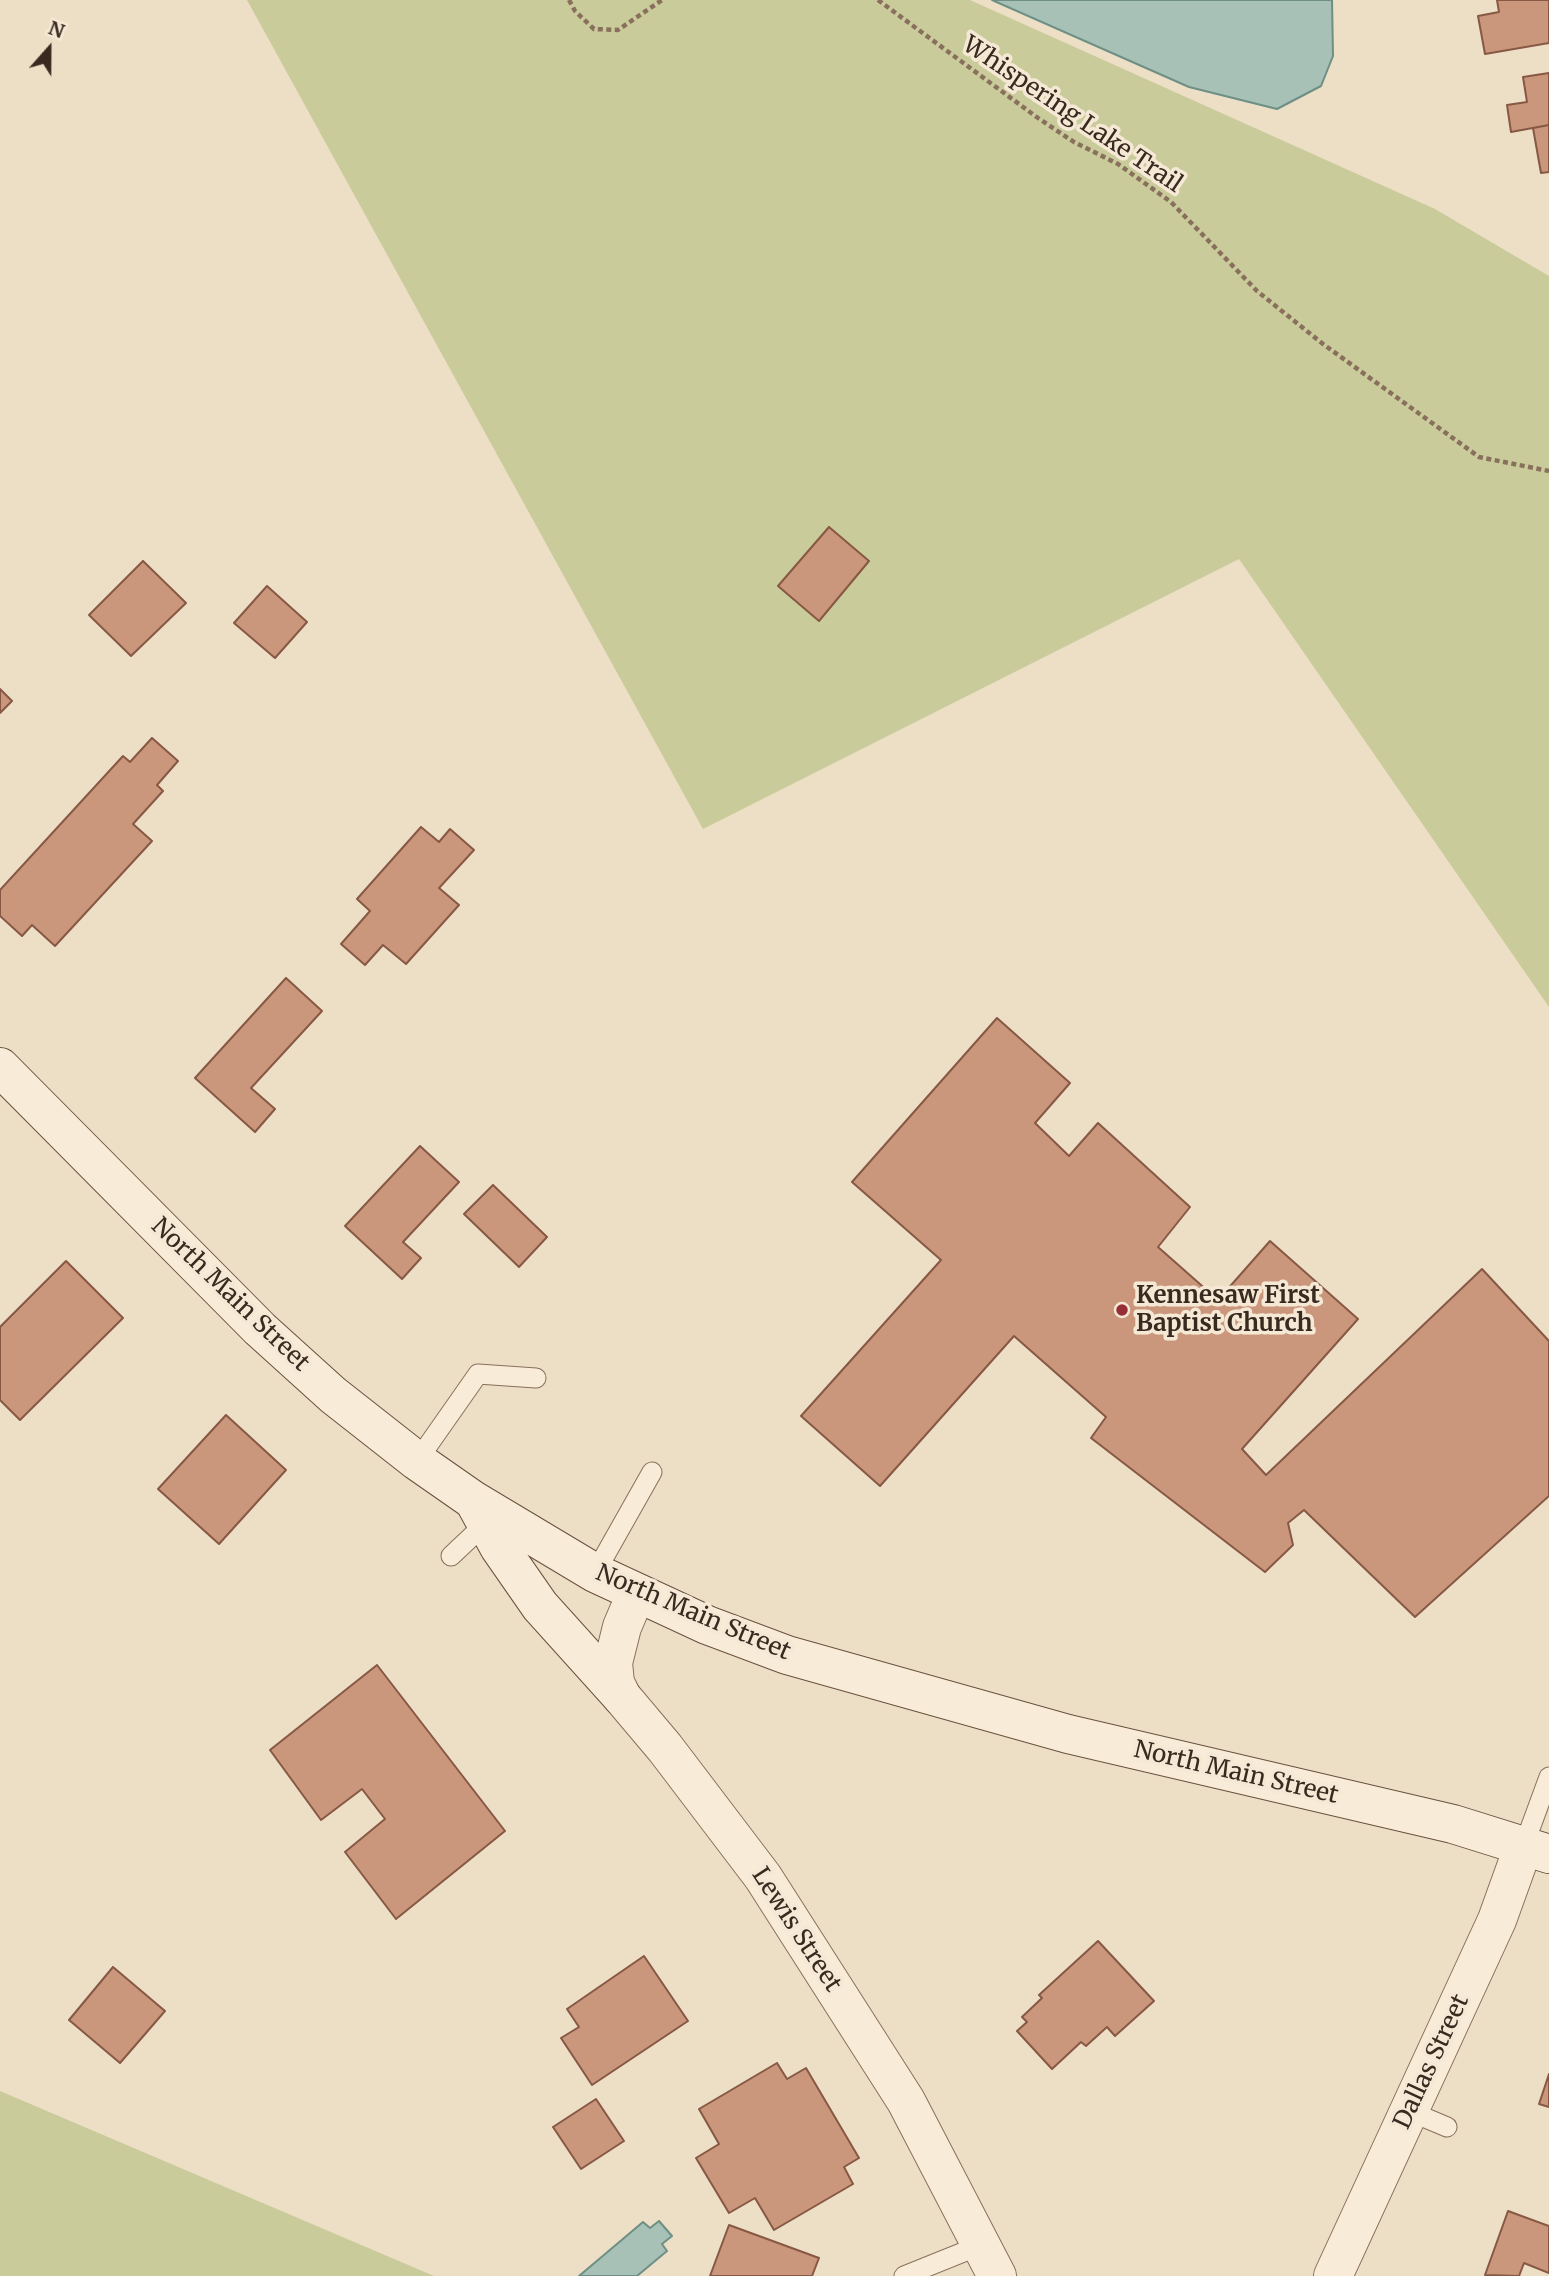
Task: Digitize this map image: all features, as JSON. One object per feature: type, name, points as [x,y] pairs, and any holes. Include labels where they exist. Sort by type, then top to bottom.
[{"type":"main road","name":"North Main Street","points":[[0,1067],[260,1329],[333,1395],[479,1511],[636,1594],[787,1655],[1068,1734],[1453,1824],[1536,1850]]},
{"type":"main road","points":[[479,1511],[540,1606],[622,1697]]},
{"type":"main road","name":"Lewis Street","points":[[636,1594],[622,1627],[613,1663],[615,1683],[622,1697],[665,1748],[762,1877],[906,2101],[989,2260]]},
{"type":"main road","name":"Dallas Street","points":[[1333,2276],[1497,1920],[1536,1850]]},
{"type":"lane","points":[[417,1461],[478,1374],[536,1378]]},
{"type":"lane","points":[[596,1573],[652,1472]]},
{"type":"lane","points":[[451,1556],[479,1511]]},
{"type":"lane","points":[[1536,1850],[1549,1777]]},
{"type":"lane","points":[[1409,2112],[1447,2127]]},
{"type":"lane","points":[[904,2276],[989,2260]]},
{"type":"path","points":[[569,0],[575,11],[594,29],[618,30],[662,0]]},
{"type":"path","name":"Whispering Lake Trail","points":[[878,0],[1038,118],[1074,142],[1118,164],[1171,202],[1258,291],[1323,344],[1479,457],[1549,471]]},
{"type":"green space","points":[[247,0],[970,0],[1435,209],[1549,276],[1549,1007],[1239,559],[703,829]]},
{"type":"green space","points":[[0,2091],[434,2276],[0,2276]]},
{"type":"shaded area","points":[[992,0],[1332,0],[1333,56],[1321,86],[1277,109],[1189,87]]},
{"type":"shaded area","points":[[659,2221],[672,2236],[662,2244],[667,2251],[637,2276],[579,2276],[643,2222],[650,2228]]},
{"type":"building","points":[[1497,0],[1549,0],[1549,43],[1485,54],[1478,16],[1499,12]]},
{"type":"building","points":[[1549,73],[1549,125],[1511,132],[1507,105],[1527,102],[1523,77]]},
{"type":"building","points":[[1549,125],[1549,172],[1541,173],[1533,128]]},
{"type":"building","points":[[829,527],[869,561],[819,621],[778,586]]},
{"type":"building","points":[[143,561],[186,603],[131,656],[89,615]]},
{"type":"building","points":[[267,586],[307,622],[275,658],[234,623]]},
{"type":"building","points":[[0,689],[12,701],[0,713]]},
{"type":"building","points":[[152,738],[178,761],[157,785],[163,791],[133,824],[152,841],[55,946],[32,925],[22,936],[0,916],[0,890],[123,756],[130,762]]},
{"type":"building","points":[[421,827],[439,842],[450,829],[474,850],[439,888],[459,905],[406,964],[383,945],[365,965],[341,944],[370,911],[357,899]]},
{"type":"building","points":[[286,978],[322,1011],[251,1088],[275,1109],[255,1132],[195,1078]]},
{"type":"building","name":"Kennesaw First Baptist Church","points":[[997,1018],[1070,1083],[1035,1123],[1069,1156],[1098,1123],[1190,1207],[1158,1247],[1218,1300],[1270,1241],[1358,1319],[1242,1449],[1266,1475],[1482,1269],[1549,1341],[1549,1496],[1415,1617],[1304,1510],[1288,1523],[1293,1545],[1265,1572],[1091,1438],[1106,1417],[1014,1336],[880,1486],[801,1416],[941,1260],[852,1182]]},
{"type":"building","points":[[420,1146],[459,1182],[403,1242],[421,1258],[402,1279],[345,1226]]},
{"type":"building","points":[[493,1185],[547,1237],[519,1267],[464,1214]]},
{"type":"building","points":[[66,1261],[123,1318],[20,1420],[0,1400],[0,1327]]},
{"type":"building","points":[[226,1415],[286,1470],[219,1544],[158,1489]]},
{"type":"building","points":[[377,1665],[505,1831],[396,1919],[345,1852],[385,1819],[362,1789],[321,1820],[270,1750]]},
{"type":"building","points":[[1098,1941],[1154,2001],[1115,2036],[1107,2027],[1086,2046],[1081,2042],[1052,2069],[1017,2031],[1027,2022],[1022,2017],[1042,1998],[1039,1995]]},
{"type":"building","points":[[644,1956],[688,2021],[592,2085],[561,2038],[579,2027],[567,2009]]},
{"type":"building","points":[[113,1967],[165,2011],[120,2063],[69,2020]]},
{"type":"building","points":[[777,2063],[787,2079],[806,2068],[859,2158],[844,2167],[853,2184],[774,2230],[755,2198],[729,2213],[696,2158],[719,2144],[699,2109]]},
{"type":"building","points":[[1549,2074],[1549,2107],[1539,2104]]},
{"type":"building","points":[[596,2099],[624,2141],[581,2169],[553,2127]]},
{"type":"building","points":[[1508,2211],[1549,2226],[1549,2273],[1524,2263],[1519,2276],[1485,2275]]},
{"type":"building","points":[[729,2225],[819,2258],[812,2276],[710,2276]]},
{"type":"place","name":"Kennesaw First Baptist Church","points":[[1122,1310]]}]
